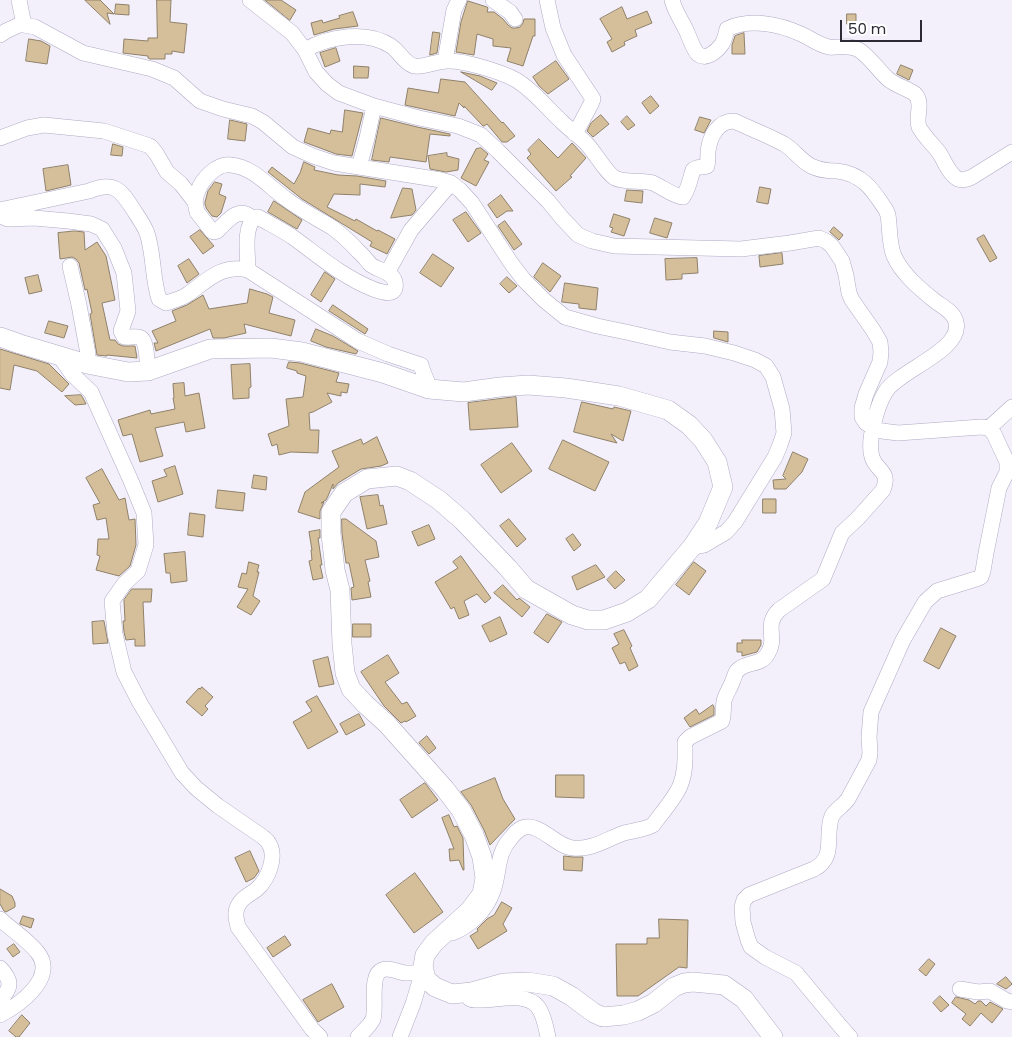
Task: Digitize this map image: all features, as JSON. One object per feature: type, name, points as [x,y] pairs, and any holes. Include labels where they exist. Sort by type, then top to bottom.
[{"type":"main road","points":[[0,337],[87,364],[128,372],[148,371],[210,349],[271,348],[302,352],[383,373],[429,389],[464,392],[528,385],[566,388],[619,396],[668,410],[689,425],[703,440],[717,462],[723,488],[708,523],[692,547],[648,599],[627,612],[604,620],[588,620],[572,615],[526,589],[462,520],[438,500],[410,481],[397,476],[367,479],[344,493],[331,512],[331,534],[335,570],[340,590],[345,673],[351,689],[386,724],[445,789],[461,810],[474,835],[482,857],[484,878],[482,894],[470,910],[434,943],[425,955],[423,966],[425,976],[435,987],[452,994],[466,993],[504,984],[528,982],[553,986],[571,996],[594,1013],[603,1016],[614,1016],[638,1010],[654,1003],[674,987],[684,983],[724,985],[744,1000],[773,1037]]},
{"type":"street","points":[[19,0],[24,25]]},
{"type":"street","points":[[250,0],[292,33],[305,50],[316,72],[339,93],[374,106],[458,126],[482,136],[548,201],[578,234],[592,241],[614,246],[741,249],[790,244],[819,238],[826,241],[832,246],[842,261],[852,300],[880,342],[880,362],[862,408],[862,417],[866,423],[882,431],[898,433],[981,427],[988,428],[994,434],[1007,462],[1007,472],[999,488],[981,577],[936,591],[925,602],[903,640],[871,712],[869,760],[848,799],[832,816],[826,860],[814,869],[749,895],[744,900],[742,907],[743,922],[751,947],[796,973],[850,1037]]},
{"type":"street","points":[[445,61],[454,10],[460,0]]},
{"type":"street","points":[[493,0],[510,12],[515,19]]},
{"type":"street","points":[[547,0],[553,28],[564,54],[593,99],[575,134]]},
{"type":"street","points":[[672,0],[697,54],[702,56],[709,56],[722,44],[727,29],[734,25],[743,24],[768,24],[800,33],[826,46],[848,46],[860,50],[889,80],[914,94],[917,98],[920,128],[950,172],[960,180],[972,177],[1012,152]]},
{"type":"street","points":[[0,35],[19,25],[35,27],[83,53],[152,69],[174,78],[200,101],[252,116],[263,122],[293,147],[313,156],[334,163],[450,183],[460,190],[472,203],[524,280],[565,317],[670,342],[704,346],[734,353],[766,366],[773,377],[782,408],[784,433],[780,445],[735,522],[726,532],[704,546],[692,547]]},
{"type":"street","points":[[305,50],[326,41],[359,36],[385,42],[398,51],[412,65],[419,66],[454,60],[469,63],[514,79],[586,143],[616,178],[648,182],[680,197],[683,197],[689,187],[693,170],[706,166],[710,141],[717,128],[728,121],[734,121],[785,145],[794,151],[800,159],[812,166],[826,171],[857,176],[868,184],[888,215],[894,255],[900,266],[913,282],[951,313],[957,325],[955,336],[951,342],[900,377],[887,390],[874,420],[871,448],[871,456],[885,477],[883,490],[842,533],[823,579],[774,615],[770,628],[773,640],[768,653],[760,661],[742,667],[737,671],[726,695],[722,721],[687,739],[685,742],[685,767],[681,785],[653,824],[648,828],[583,848],[567,847],[535,828],[530,826],[524,827],[505,845],[501,853],[493,892],[479,915],[454,933],[441,937]]},
{"type":"street","points":[[359,167],[374,106]]},
{"type":"street","points":[[0,138],[35,126],[44,125],[104,131],[115,134],[150,146],[167,172],[195,202]]},
{"type":"street","points":[[248,270],[248,228],[252,220],[258,217],[292,237],[356,282],[384,293],[393,291],[395,286],[394,279],[372,265],[333,229],[286,200],[247,169],[231,164],[219,166],[205,179],[197,192],[196,212],[214,232],[218,231],[232,216],[248,214],[252,220]]},
{"type":"street","points":[[387,273],[411,230],[450,183]]},
{"type":"street","points":[[148,371],[144,340],[139,337],[124,337],[122,335],[121,327],[128,311],[124,273],[114,248],[102,230],[91,224],[68,221],[34,218],[8,219],[3,217],[0,211],[89,191],[101,186],[117,189],[127,200],[146,232],[158,299],[166,303],[187,295],[202,283],[221,272],[231,269],[248,270],[358,341],[421,365],[429,389]]},
{"type":"street","points":[[70,266],[88,354],[87,364]]},
{"type":"street","points":[[60,356],[72,374],[91,392],[144,513],[146,545],[138,571],[124,584],[112,601],[118,652],[124,672],[182,774],[196,788],[269,843],[272,850],[272,861],[268,875],[238,905],[235,915],[236,921],[238,927],[312,1029],[320,1037]]},
{"type":"street","points":[[988,428],[1012,407]]},
{"type":"street","points":[[0,919],[37,952],[42,958],[43,966],[41,976],[34,988],[25,998],[0,1015]]},
{"type":"street","points":[[0,968],[8,977],[9,983],[8,989],[0,1000]]},
{"type":"street","points":[[358,1037],[373,1019],[376,976],[378,972],[387,969],[425,976],[419,984],[400,1037]]},
{"type":"street","points":[[960,989],[990,992],[1012,1002]]},
{"type":"street","points":[[466,993],[472,1000],[521,998],[531,1002],[537,1006],[540,1012],[548,1037]]},
{"type":"building","points":[[85,0],[100,0],[114,14],[107,13],[110,24]]},
{"type":"building","points":[[157,0],[171,0],[170,22],[187,24],[184,53],[172,51],[172,54],[165,54],[165,59],[150,59],[148,56],[123,53],[124,39],[148,41],[148,38],[157,38]]},
{"type":"building","points":[[265,0],[281,0],[296,10],[290,20]]},
{"type":"building","points":[[468,1],[487,7],[487,12],[494,12],[512,28],[520,27],[524,19],[535,19],[535,36],[533,36],[523,66],[507,61],[511,48],[493,46],[493,39],[477,34],[474,55],[456,52],[461,22]]},
{"type":"building","points":[[116,4],[129,5],[129,15],[115,14]]},
{"type":"building","points":[[622,7],[627,19],[647,11],[652,23],[635,30],[637,36],[624,42],[625,45],[612,52],[607,42],[612,39],[600,19]]},
{"type":"building","points":[[353,12],[358,26],[334,29],[314,35],[311,23],[322,20],[323,23]]},
{"type":"building","points":[[847,14],[856,14],[856,25],[847,24]]},
{"type":"building","points":[[433,32],[440,33],[437,53],[430,55]]},
{"type":"building","points":[[744,33],[745,54],[732,54],[735,36]]},
{"type":"building","points":[[29,39],[41,41],[50,46],[47,64],[26,61]]},
{"type":"building","points":[[336,48],[340,61],[325,67],[320,53]]},
{"type":"building","points":[[556,61],[569,79],[548,94],[533,77]]},
{"type":"building","points":[[901,65],[913,70],[909,80],[897,74]]},
{"type":"building","points":[[354,66],[369,67],[368,78],[354,78]]},
{"type":"building","points":[[461,72],[480,76],[497,83],[492,90]]},
{"type":"building","points":[[441,79],[465,82],[515,136],[507,142],[502,142],[487,124],[483,126],[459,103],[455,116],[405,105],[408,88],[438,93]]},
{"type":"building","points":[[651,96],[659,106],[650,114],[642,103]]},
{"type":"building","points":[[345,110],[363,113],[352,156],[336,154],[304,142],[308,128],[330,134],[331,130],[342,132]]},
{"type":"building","points":[[601,115],[609,124],[593,137],[587,131],[591,123]]},
{"type":"building","points":[[627,116],[635,125],[628,130],[621,122]]},
{"type":"building","points":[[700,117],[711,120],[704,133],[695,130]]},
{"type":"building","points":[[381,118],[450,134],[450,136],[430,134],[426,162],[390,157],[389,162],[372,160]]},
{"type":"building","points":[[230,120],[247,124],[245,141],[228,139]]},
{"type":"building","points":[[539,139],[558,158],[572,143],[586,158],[570,176],[572,177],[556,191],[527,158],[531,154],[528,150]]},
{"type":"building","points":[[113,144],[123,147],[122,156],[111,155]]},
{"type":"building","points":[[481,148],[488,154],[484,160],[489,162],[476,186],[461,178],[476,149]]},
{"type":"building","points":[[447,153],[447,156],[459,159],[458,170],[446,172],[430,169],[428,156]]},
{"type":"building","points":[[304,162],[315,167],[314,170],[386,181],[385,187],[360,184],[360,195],[334,194],[327,207],[395,239],[387,254],[370,246],[372,242],[302,199],[268,172],[272,167],[294,184]]},
{"type":"building","points":[[68,165],[71,185],[46,191],[43,169]]},
{"type":"building","points":[[215,182],[222,184],[219,194],[226,197],[221,213],[217,217],[212,216],[205,205],[208,191]]},
{"type":"building","points":[[760,187],[771,189],[768,204],[757,202]]},
{"type":"building","points":[[403,188],[412,189],[416,210],[412,215],[391,218]]},
{"type":"building","points":[[627,190],[643,191],[642,203],[625,201]]},
{"type":"building","points":[[501,195],[513,211],[507,211],[497,218],[488,205]]},
{"type":"building","points":[[274,201],[302,220],[297,229],[268,212]]},
{"type":"building","points":[[466,212],[481,233],[468,242],[453,220]]},
{"type":"building","points":[[614,214],[630,219],[624,236],[611,232],[613,228],[610,227]]},
{"type":"building","points":[[655,218],[672,223],[667,238],[650,233]]},
{"type":"building","points":[[505,221],[522,244],[514,250],[498,226]]},
{"type":"building","points":[[834,227],[843,235],[839,240],[830,232]]},
{"type":"building","points":[[200,230],[214,246],[203,254],[190,237]]},
{"type":"building","points":[[84,232],[85,250],[97,242],[106,256],[115,300],[102,303],[110,340],[115,340],[123,346],[135,346],[137,358],[97,355],[90,314],[92,313],[79,263],[72,257],[60,259],[58,233]]},
{"type":"building","points":[[984,235],[997,258],[990,262],[977,239]]},
{"type":"building","points":[[782,253],[783,264],[760,267],[759,256]]},
{"type":"building","points":[[433,254],[454,268],[441,287],[420,273]]},
{"type":"building","points":[[697,258],[698,273],[682,274],[682,279],[666,280],[665,259]]},
{"type":"building","points":[[189,259],[199,274],[187,283],[178,266]]},
{"type":"building","points":[[543,263],[561,276],[550,292],[534,277]]},
{"type":"building","points":[[325,272],[335,279],[321,302],[311,295]]},
{"type":"building","points":[[38,275],[42,291],[29,294],[25,278]]},
{"type":"building","points":[[507,277],[517,286],[509,293],[500,284]]},
{"type":"building","points":[[565,283],[598,288],[596,310],[579,308],[579,304],[562,302]]},
{"type":"building","points":[[250,289],[273,297],[269,313],[295,320],[291,336],[244,324],[246,333],[224,338],[213,338],[210,329],[156,351],[154,343],[158,343],[152,331],[176,321],[172,311],[187,305],[203,295],[209,309],[247,303]]},
{"type":"building","points":[[333,305],[368,329],[365,334],[329,311]]},
{"type":"building","points":[[49,321],[68,326],[64,338],[45,333]]},
{"type":"building","points":[[316,329],[333,336],[358,351],[356,354],[326,347],[311,341]]},
{"type":"building","points":[[714,331],[728,332],[728,342],[714,338]]},
{"type":"building","points":[[0,349],[49,364],[69,384],[62,392],[37,371],[14,365],[10,390],[0,388]]},
{"type":"building","points":[[289,362],[339,373],[336,382],[349,384],[347,393],[341,392],[341,396],[327,393],[332,402],[309,413],[310,430],[319,430],[318,453],[291,452],[279,455],[277,444],[272,446],[268,434],[289,426],[286,399],[303,397],[306,376],[287,368]]},
{"type":"building","points":[[250,364],[251,387],[249,388],[249,398],[233,399],[231,365]]},
{"type":"building","points":[[184,383],[185,396],[199,393],[205,428],[186,432],[184,422],[155,428],[163,456],[140,462],[132,434],[123,436],[118,420],[150,410],[151,414],[175,409],[173,384]]},
{"type":"building","points":[[81,395],[86,404],[75,405],[65,396]]},
{"type":"building","points":[[516,397],[518,427],[470,430],[468,403]]},
{"type":"building","points":[[582,402],[631,411],[623,441],[611,434],[617,443],[574,432]]},
{"type":"building","points":[[377,437],[388,463],[361,469],[338,483],[333,489],[333,484],[326,500],[321,503],[324,502],[320,511],[320,519],[298,512],[305,492],[339,467],[332,451],[361,439],[363,444]]},
{"type":"building","points":[[563,440],[609,462],[595,491],[549,469]]},
{"type":"building","points":[[512,443],[532,471],[501,493],[481,465]]},
{"type":"building","points":[[793,452],[808,459],[802,472],[786,489],[774,489],[773,480],[786,479],[783,476]]},
{"type":"building","points":[[175,466],[183,494],[158,502],[152,481],[167,476],[164,470]]},
{"type":"building","points":[[102,469],[119,500],[125,498],[129,520],[135,519],[136,545],[130,566],[119,576],[96,570],[100,556],[97,555],[98,539],[109,539],[106,518],[97,520],[93,505],[100,503],[86,478]]},
{"type":"building","points":[[254,475],[267,477],[266,490],[252,488]]},
{"type":"building","points":[[218,490],[245,493],[243,511],[216,508]]},
{"type":"building","points":[[378,495],[380,506],[383,505],[387,524],[367,529],[360,497]]},
{"type":"building","points":[[763,499],[776,499],[776,513],[763,513]]},
{"type":"building","points":[[190,513],[205,515],[203,537],[188,535]]},
{"type":"building","points":[[342,519],[346,519],[376,541],[379,557],[365,560],[370,581],[368,582],[371,597],[352,600],[351,588],[354,587],[349,563],[346,563]]},
{"type":"building","points":[[509,519],[526,539],[517,547],[500,526]]},
{"type":"building","points":[[429,525],[435,539],[418,546],[412,532]]},
{"type":"building","points":[[320,530],[320,538],[318,538],[323,578],[313,580],[309,561],[312,560],[312,550],[309,532]]},
{"type":"building","points":[[573,534],[581,545],[574,551],[566,539]]},
{"type":"building","points":[[185,552],[187,581],[171,583],[170,573],[166,573],[164,554]]},
{"type":"building","points":[[461,556],[491,598],[485,603],[477,594],[464,601],[469,615],[459,619],[454,607],[451,609],[435,582],[458,568],[453,562]]},
{"type":"building","points":[[249,562],[259,565],[253,596],[260,601],[251,615],[237,607],[248,589],[238,587],[242,573],[246,574]]},
{"type":"building","points":[[694,562],[706,571],[689,595],[676,585]]},
{"type":"building","points":[[596,565],[605,577],[577,590],[572,577]]},
{"type":"building","points":[[616,571],[625,580],[615,589],[607,580]]},
{"type":"building","points":[[503,585],[517,600],[519,598],[530,607],[522,617],[494,593]]},
{"type":"building","points":[[132,589],[152,589],[151,602],[143,602],[145,646],[135,646],[135,639],[126,640],[124,632],[124,600]]},
{"type":"building","points":[[547,614],[562,622],[548,643],[534,633]]},
{"type":"building","points":[[500,617],[507,634],[490,642],[482,626]]},
{"type":"building","points":[[104,621],[108,643],[93,644],[92,622]]},
{"type":"building","points":[[353,624],[371,624],[371,637],[353,637]]},
{"type":"building","points":[[941,628],[956,636],[939,669],[924,661]]},
{"type":"building","points":[[624,630],[632,646],[630,648],[638,666],[629,671],[625,662],[620,664],[612,648],[619,644],[614,634]]},
{"type":"building","points":[[742,640],[761,640],[761,645],[757,652],[742,656],[742,652],[737,652],[737,643],[742,643]]},
{"type":"building","points":[[388,655],[399,673],[385,682],[402,704],[407,702],[416,716],[406,722],[401,723],[384,706],[361,672]]},
{"type":"building","points":[[328,657],[334,684],[319,687],[313,661]]},
{"type":"building","points":[[202,687],[213,697],[205,706],[208,709],[202,716],[186,702]]},
{"type":"building","points":[[317,696],[338,732],[308,749],[293,722],[312,711],[306,702]]},
{"type":"building","points":[[713,705],[714,715],[690,727],[684,718],[696,709],[699,714]]},
{"type":"building","points":[[359,714],[365,725],[346,735],[340,724]]},
{"type":"building","points":[[427,736],[436,748],[429,754],[419,743]]},
{"type":"building","points":[[556,775],[584,775],[584,798],[556,797]]},
{"type":"building","points":[[495,778],[503,799],[515,819],[490,845],[471,805],[461,792]]},
{"type":"building","points":[[425,783],[438,800],[412,818],[400,800]]},
{"type":"building","points":[[449,815],[454,827],[457,826],[463,838],[464,870],[459,860],[450,861],[449,849],[454,849],[442,818]]},
{"type":"building","points":[[250,851],[259,871],[254,878],[246,882],[235,858]]},
{"type":"building","points":[[564,856],[583,857],[582,871],[564,870]]},
{"type":"building","points":[[415,873],[443,912],[414,933],[386,895]]},
{"type":"building","points":[[0,889],[12,896],[15,903],[15,907],[6,912],[0,904]]},
{"type":"building","points":[[502,902],[512,908],[503,924],[507,931],[478,949],[470,936],[478,931],[477,929],[487,919],[494,915]]},
{"type":"building","points":[[23,916],[34,919],[31,928],[20,924]]},
{"type":"building","points":[[659,919],[688,920],[687,968],[679,967],[638,996],[617,996],[616,944],[647,944],[647,938],[659,938]]},
{"type":"building","points":[[285,936],[291,945],[273,957],[267,948]]},
{"type":"building","points":[[14,944],[20,952],[13,957],[7,949]]},
{"type":"building","points":[[929,959],[935,964],[926,976],[919,970]]},
{"type":"building","points":[[1006,977],[1012,984],[1006,989],[997,984]]},
{"type":"building","points":[[332,984],[344,1007],[318,1022],[303,1000]]},
{"type":"building","points":[[940,996],[949,1005],[941,1012],[933,1003]]},
{"type":"building","points":[[956,997],[969,1000],[975,1004],[981,1001],[986,1006],[990,1002],[1003,1009],[992,1023],[981,1013],[970,1026],[962,1019],[966,1014],[952,1003]]},
{"type":"building","points":[[22,1015],[30,1023],[19,1037],[16,1037],[9,1031]]}]
